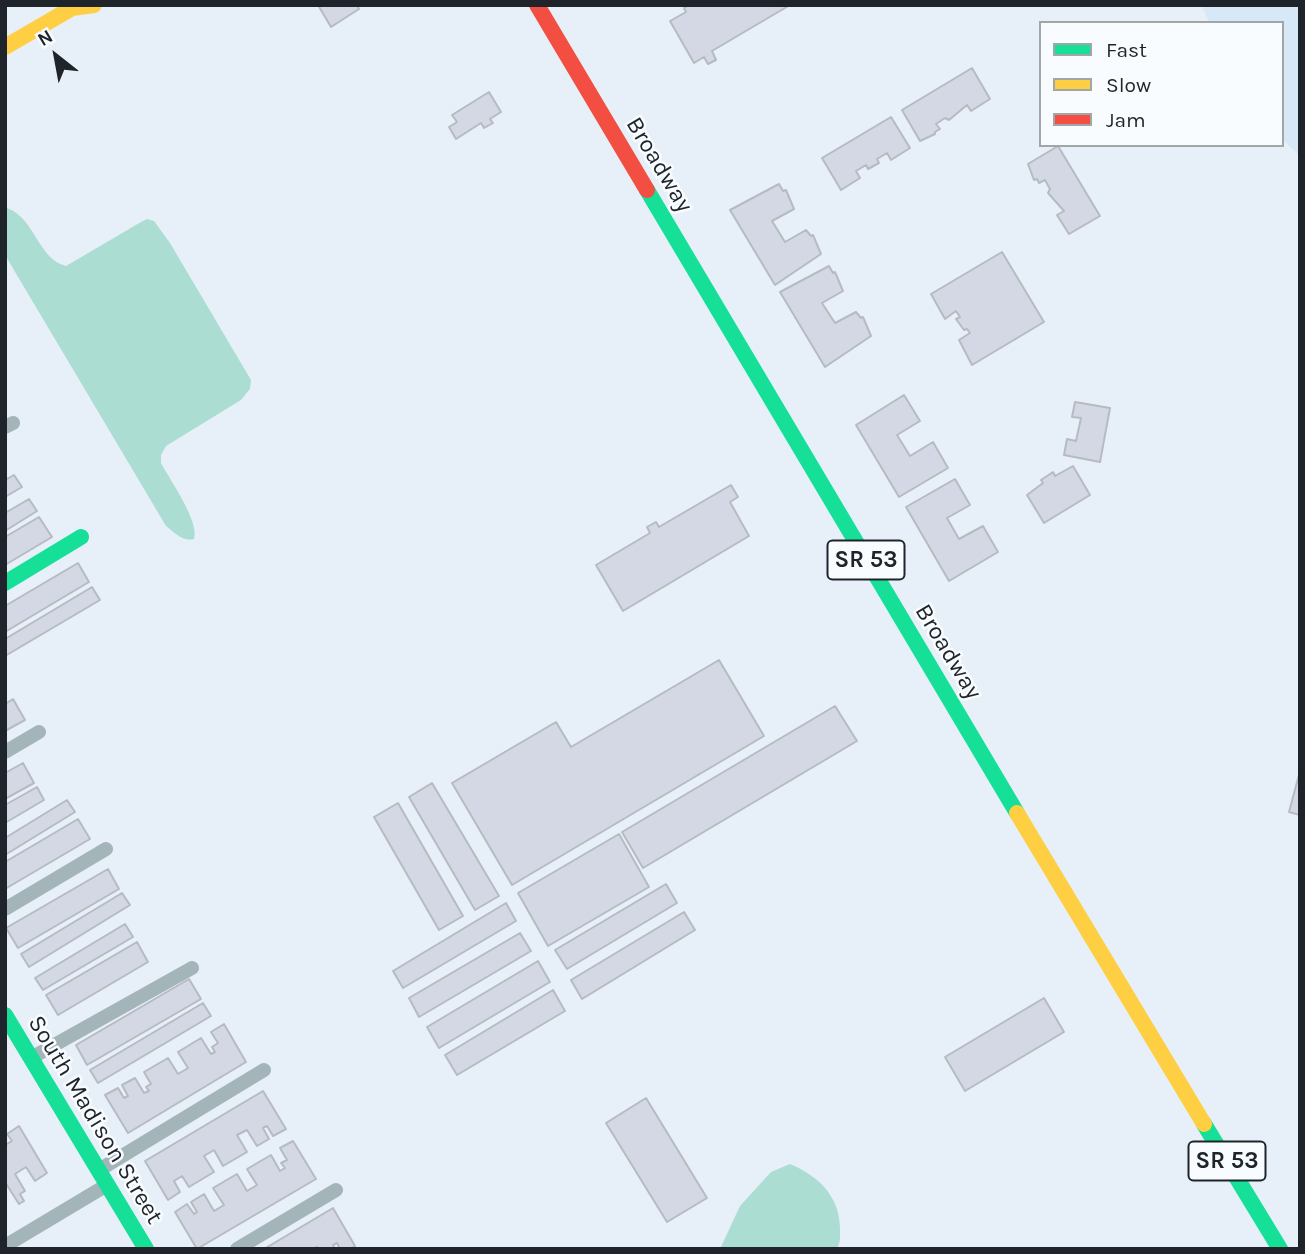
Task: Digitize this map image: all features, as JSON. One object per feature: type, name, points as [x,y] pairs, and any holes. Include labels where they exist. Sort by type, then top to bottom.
[{"type":"main road","points":[[5,47],[72,7],[94,5]]},
{"type":"main road","name":"Broadway","points":[[537,5],[1060,885],[1280,1249]]},
{"type":"main road","points":[[5,583],[81,537]]},
{"type":"main road","name":"South Madison Street","points":[[5,1015],[146,1249]]},
{"type":"street","points":[[5,752],[39,732]]},
{"type":"street","points":[[5,909],[106,849]]},
{"type":"street","points":[[31,1058],[192,968]]},
{"type":"street","points":[[99,1170],[264,1070]]},
{"type":"street","points":[[5,1246],[107,1185]]},
{"type":"street","points":[[237,1249],[336,1189]]},
{"type":"shaded area","points":[[1201,5],[1300,5],[1300,156],[1284,141],[1284,21],[1209,21]]},
{"type":"shaded area","points":[[7,208],[24,220],[49,255],[66,266],[141,222],[147,219],[154,221],[170,243],[251,380],[250,389],[241,400],[166,446],[161,455],[161,463],[193,522],[194,539],[183,538],[166,526],[5,255]]},
{"type":"shaded area","points":[[790,1164],[818,1181],[836,1205],[840,1227],[837,1249],[720,1249],[740,1206],[771,1172]]},
{"type":"building","points":[[318,5],[357,5],[359,9],[331,27]]},
{"type":"building","points":[[689,5],[790,5],[712,51],[716,60],[708,64],[704,57],[694,63],[670,21],[686,12],[684,8]]},
{"type":"building","points":[[972,68],[990,99],[971,111],[967,105],[949,120],[945,118],[936,124],[940,129],[935,134],[920,141],[902,110]]},
{"type":"building","points":[[489,92],[501,112],[490,119],[493,123],[484,128],[481,123],[456,139],[449,127],[457,122],[452,115]]},
{"type":"building","points":[[891,117],[910,148],[891,160],[887,153],[877,159],[879,163],[868,169],[866,165],[856,171],[860,178],[841,190],[822,158]]},
{"type":"building","points":[[1059,147],[1100,216],[1069,234],[1057,215],[1064,211],[1048,193],[1050,189],[1045,180],[1039,183],[1037,179],[1034,180],[1028,164]]},
{"type":"building","points":[[779,184],[783,191],[786,190],[794,209],[772,221],[785,242],[806,230],[813,235],[821,254],[775,285],[730,210]]},
{"type":"building","points":[[1002,252],[1044,322],[972,365],[959,340],[970,333],[967,329],[964,330],[956,319],[960,317],[956,311],[945,319],[931,294]]},
{"type":"building","points":[[829,266],[833,273],[835,272],[843,291],[822,303],[835,323],[856,312],[863,317],[871,336],[825,367],[780,292]]},
{"type":"building","points":[[904,395],[920,421],[897,435],[910,456],[933,442],[948,468],[899,497],[856,425]]},
{"type":"building","points":[[1075,402],[1110,408],[1100,462],[1064,455],[1067,439],[1076,441],[1081,418],[1072,417]]},
{"type":"building","points":[[1073,466],[1090,495],[1044,523],[1027,495],[1053,472],[1055,476]]},
{"type":"building","points":[[14,475],[22,487],[5,497],[5,480]]},
{"type":"building","points":[[955,479],[970,505],[947,518],[959,539],[983,526],[998,552],[949,581],[906,507]]},
{"type":"building","points":[[731,485],[738,497],[730,502],[749,536],[623,611],[596,565],[650,533],[647,527],[656,522],[659,527]]},
{"type":"building","points":[[29,499],[37,511],[5,531],[5,513]]},
{"type":"building","points":[[39,517],[52,537],[5,565],[5,537]]},
{"type":"building","points":[[78,563],[89,582],[5,632],[5,606]]},
{"type":"building","points":[[92,587],[100,600],[5,656],[5,639]]},
{"type":"building","points":[[719,660],[764,736],[512,885],[452,783],[556,722],[571,747]]},
{"type":"building","points":[[13,699],[25,720],[5,731],[5,704]]},
{"type":"building","points":[[835,706],[857,741],[643,868],[622,832]]},
{"type":"building","points":[[23,763],[34,783],[5,799],[5,773]]},
{"type":"building","points":[[1300,771],[1300,815],[1289,812]]},
{"type":"building","points":[[432,783],[499,896],[475,910],[409,797]]},
{"type":"building","points":[[37,787],[44,800],[5,823],[5,805]]},
{"type":"building","points":[[67,800],[75,812],[5,855],[5,838]]},
{"type":"building","points":[[398,803],[463,916],[439,930],[374,817]]},
{"type":"building","points":[[78,819],[90,839],[5,889],[5,862]]},
{"type":"building","points":[[619,834],[649,887],[548,946],[518,893]]},
{"type":"building","points":[[108,869],[119,889],[18,948],[6,928]]},
{"type":"building","points":[[666,884],[677,903],[567,969],[555,950]]},
{"type":"building","points":[[122,893],[130,905],[29,967],[21,954]]},
{"type":"building","points":[[506,903],[516,921],[403,988],[393,971]]},
{"type":"building","points":[[684,912],[695,930],[582,999],[571,980]]},
{"type":"building","points":[[125,924],[133,937],[43,990],[35,978]]},
{"type":"building","points":[[520,933],[531,951],[419,1017],[409,998]]},
{"type":"building","points":[[137,942],[148,962],[58,1015],[46,995]]},
{"type":"building","points":[[538,961],[550,982],[439,1048],[427,1027]]},
{"type":"building","points":[[189,979],[201,999],[87,1065],[76,1045]]},
{"type":"building","points":[[553,990],[565,1011],[457,1075],[445,1055]]},
{"type":"building","points":[[1044,998],[1064,1032],[965,1091],[945,1057]]},
{"type":"building","points":[[203,1003],[211,1016],[98,1083],[90,1070]]},
{"type":"building","points":[[224,1024],[246,1062],[128,1133],[105,1095],[118,1088],[124,1098],[128,1096],[122,1085],[135,1078],[144,1093],[149,1091],[146,1087],[151,1084],[144,1072],[168,1058],[178,1074],[188,1068],[178,1052],[201,1038],[211,1054],[215,1052],[212,1047],[218,1043],[211,1032]]},
{"type":"building","points":[[263,1091],[286,1129],[273,1136],[267,1126],[263,1128],[269,1139],[257,1146],[247,1130],[237,1135],[247,1152],[223,1166],[214,1150],[204,1156],[214,1172],[189,1187],[182,1176],[174,1181],[180,1192],[168,1200],[145,1161]]},
{"type":"building","points":[[646,1098],[707,1198],[667,1222],[606,1123]]},
{"type":"building","points":[[19,1126],[47,1173],[35,1181],[26,1167],[15,1174],[25,1191],[20,1194],[24,1201],[19,1204],[5,1182],[5,1145],[12,1141],[7,1134]]},
{"type":"building","points":[[293,1141],[316,1179],[197,1249],[175,1212],[187,1204],[194,1214],[197,1212],[191,1202],[204,1194],[214,1211],[224,1205],[213,1188],[237,1174],[247,1191],[257,1185],[247,1169],[271,1155],[280,1171],[285,1168],[281,1163],[287,1160],[280,1148]]},
{"type":"building","points":[[333,1208],[355,1246],[350,1249],[340,1249],[337,1243],[333,1245],[335,1249],[264,1249]]},
{"type":"traffic: fast","points":[[647,190],[1017,813]]},
{"type":"traffic: fast","points":[[5,583],[81,537]]},
{"type":"traffic: fast","points":[[5,1015],[146,1249]]},
{"type":"traffic: fast","points":[[1204,1124],[1280,1249]]},
{"type":"traffic: slow","points":[[5,47],[72,8],[94,5]]},
{"type":"traffic: slow","points":[[1017,813],[1204,1124]]},
{"type":"traffic: jam","points":[[537,5],[647,190]]}]
